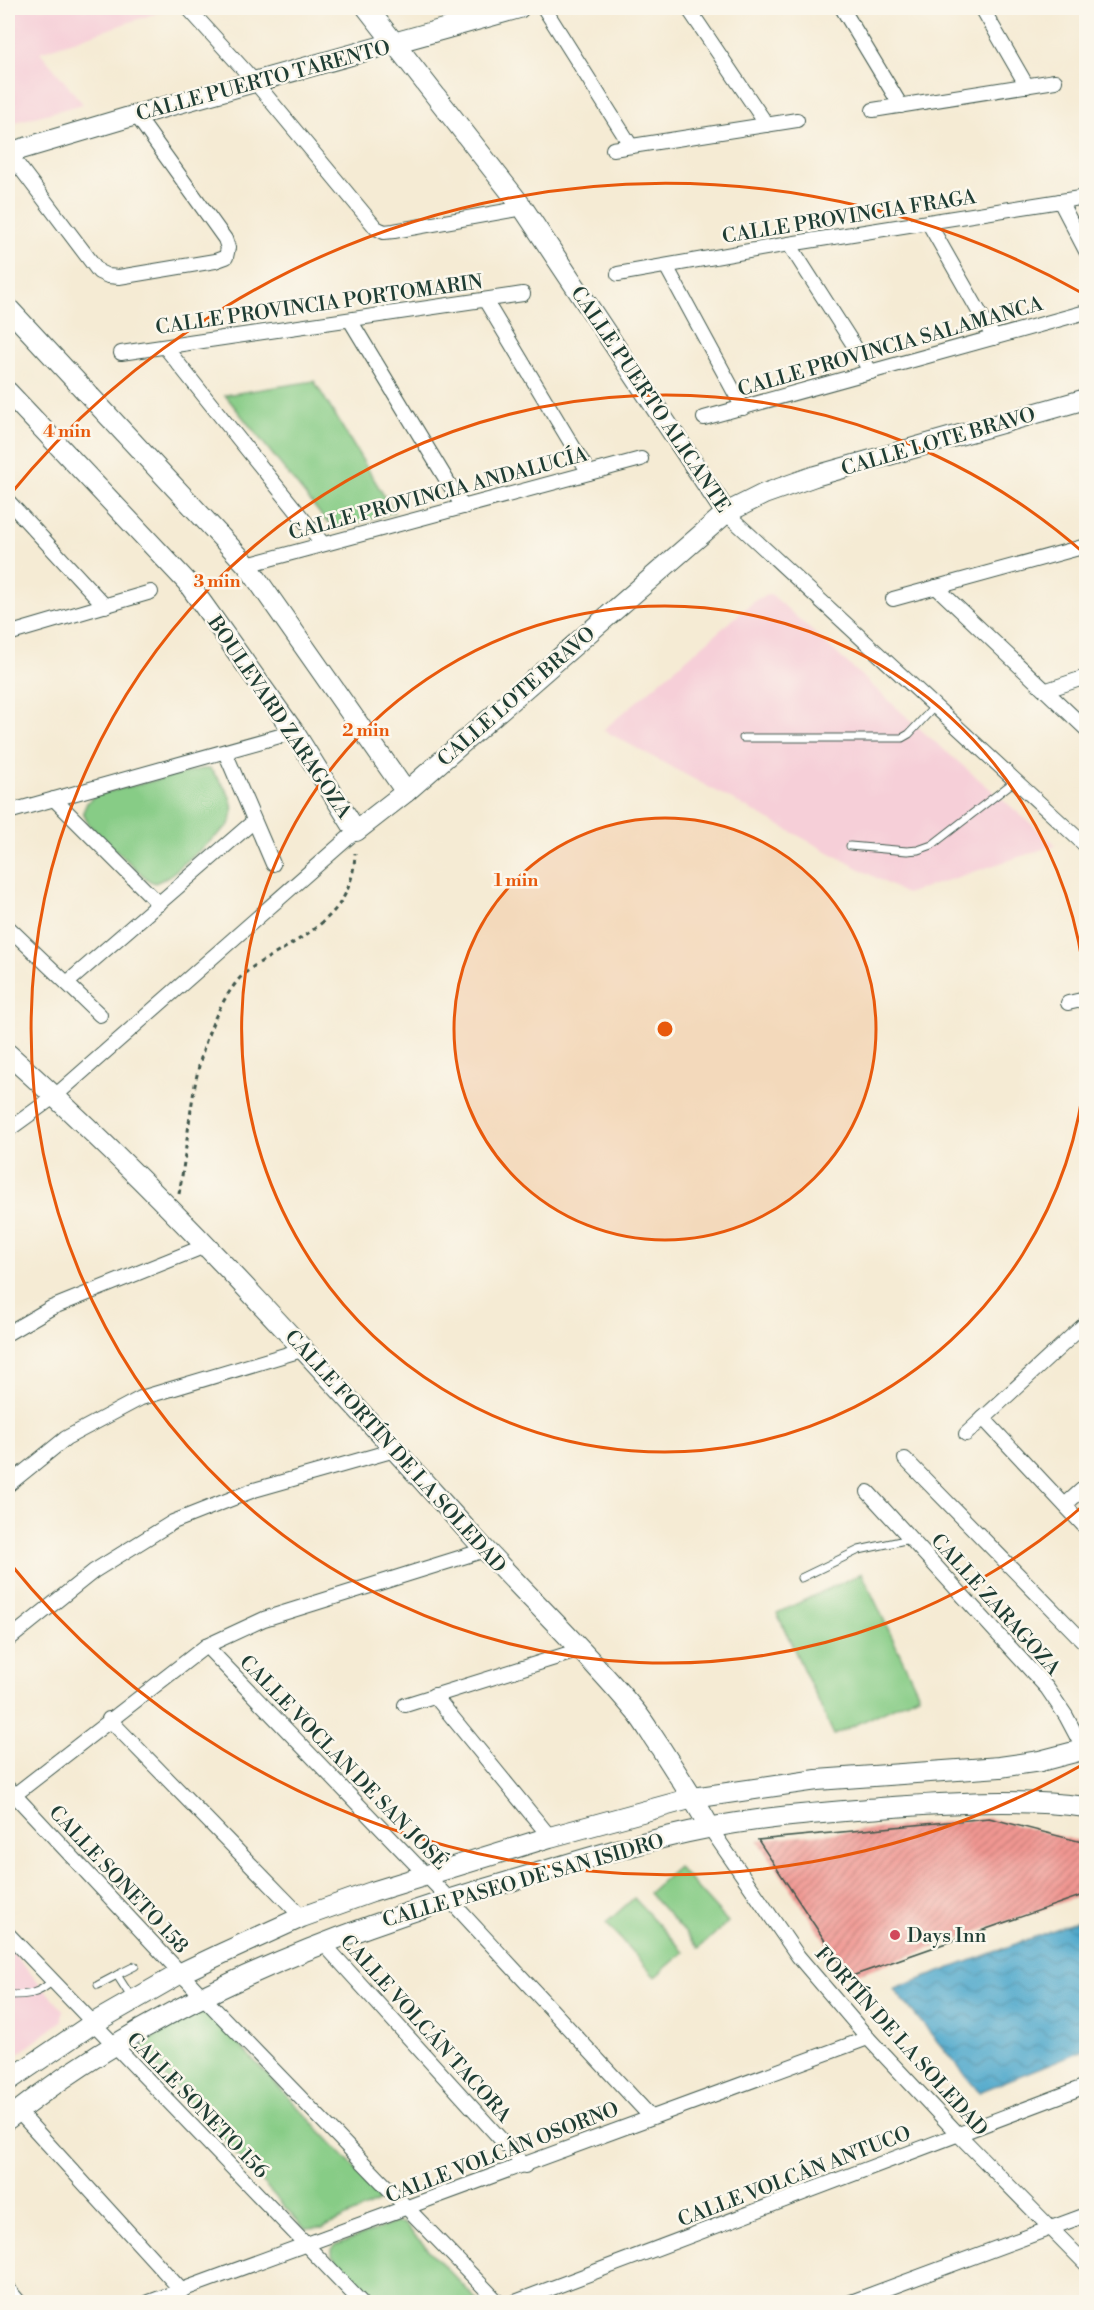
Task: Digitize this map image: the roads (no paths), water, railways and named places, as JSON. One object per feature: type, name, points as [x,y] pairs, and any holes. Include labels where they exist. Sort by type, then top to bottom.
[{"type":"street","points":[[188,8],[255,82],[375,228],[394,231],[523,208]]},
{"type":"street","name":"CALLE PUERTO ALICANTE","points":[[367,8],[523,208],[726,513],[1086,846]]},
{"type":"street","name":"CALLE PUERTO TARENTO","points":[[8,153],[519,8]]},
{"type":"street","points":[[544,8],[632,146]]},
{"type":"street","points":[[688,8],[767,125]]},
{"type":"street","points":[[842,8],[901,106]]},
{"type":"street","points":[[982,8],[1027,86]]},
{"type":"street","points":[[873,110],[1055,81]]},
{"type":"street","points":[[8,153],[99,272],[119,277],[215,261],[226,257],[228,248],[225,239],[136,115]]},
{"type":"street","points":[[613,148],[797,120]]},
{"type":"street","name":"CALLE PROVINCIA FRAGA","points":[[618,274],[789,244],[1086,197]]},
{"type":"street","points":[[1060,201],[1086,251]]},
{"type":"street","points":[[928,222],[994,338]]},
{"type":"street","points":[[789,244],[871,372]]},
{"type":"street","points":[[666,266],[742,408]]},
{"type":"street","name":"CALLE PROVINCIA PORTOMARIN","points":[[121,353],[523,294]]},
{"type":"street","points":[[485,300],[589,473]]},
{"type":"street","points":[[8,308],[246,565],[406,792]]},
{"type":"street","name":"CALLE PROVINCIA SALAMANCA","points":[[704,418],[1086,312]]},
{"type":"street","points":[[350,320],[463,507]]},
{"type":"street","points":[[165,347],[323,544]]},
{"type":"street","name":"BOULEVARD ZARAGOZA","points":[[8,392],[187,582],[294,732],[356,831]]},
{"type":"street","name":"CALLE LOTE BRAVO","points":[[356,831],[406,792],[726,513],[764,494],[815,476],[1086,399]]},
{"type":"street","name":"CALLE PROVINCIA ANDALUCÍA","points":[[246,565],[641,459]]},
{"type":"street","points":[[8,503],[105,606]]},
{"type":"street","points":[[892,598],[1086,546]]},
{"type":"street","points":[[936,587],[1086,729]]},
{"type":"street","points":[[8,634],[151,592]]},
{"type":"street","points":[[1047,690],[1086,678]]},
{"type":"street","points":[[8,812],[294,732]]},
{"type":"street","points":[[225,752],[273,864]]},
{"type":"street","points":[[54,799],[159,904]]},
{"type":"street","points":[[67,983],[254,821]]},
{"type":"street","points":[[8,1130],[54,1096],[356,831]]},
{"type":"street","points":[[8,927],[100,1015]]},
{"type":"street","points":[[1068,1003],[1086,999]]},
{"type":"street","name":"CALLE FORTÍN DE LA SOLEDAD","points":[[8,1054],[175,1213],[305,1349],[485,1550],[580,1650],[638,1714],[710,1828]]},
{"type":"street","points":[[8,1333],[51,1308],[205,1246]]},
{"type":"street","points":[[966,1434],[1086,1323]]},
{"type":"street","points":[[8,1485],[66,1438],[141,1398],[305,1349]]},
{"type":"street","points":[[983,1419],[1086,1528]]},
{"type":"street","points":[[8,1640],[94,1571],[173,1522],[254,1490],[395,1450]]},
{"type":"street","name":"CALLE ZARAGOZA","points":[[905,1459],[1086,1644]]},
{"type":"street","points":[[1065,1505],[1086,1486]]},
{"type":"street","name":"CALLE ZARAGOZA","points":[[868,1492],[1047,1688],[1085,1749]]},
{"type":"street","points":[[10,1794],[206,1646],[264,1619],[485,1550]]},
{"type":"street","name":"CALLE VOCLAN DE SAN JOSÉ","points":[[206,1646],[449,1899],[651,2116]]},
{"type":"street","points":[[405,1705],[580,1650]]},
{"type":"street","points":[[435,1695],[550,1837]]},
{"type":"street","points":[[109,1719],[302,1917]]},
{"type":"street","name":"CALLE PASEO DE SAN ISIDRO","points":[[8,2081],[92,2024],[180,1973],[302,1917],[372,1892],[550,1837],[693,1798],[817,1780],[1000,1767],[1040,1761],[1085,1749]]},
{"type":"street","name":"CALLE SONETO 158","points":[[10,1794],[202,1996]]},
{"type":"street","name":"CALLE PASEO DE SAN ISIDRO","points":[[13,2115],[60,2079],[114,2045],[202,1996],[323,1943],[449,1899],[627,1847],[710,1828],[816,1814],[912,1806],[996,1803],[1061,1804],[1086,1807]]},
{"type":"street","name":"FORTÍN DE LA SOLEDAD","points":[[710,1828],[798,1956],[868,2038],[958,2134],[1086,2264]]},
{"type":"street","name":"CALLE SONETO 156","points":[[8,1934],[361,2302]]},
{"type":"street","name":"CALLE VOLCÁN TACORA","points":[[323,1943],[525,2166]]},
{"type":"street","points":[[202,1996],[498,2302]]},
{"type":"street","name":"CALLE VOLCÁN OSORNO","points":[[149,2302],[525,2166],[651,2116],[868,2038]]},
{"type":"street","name":"CALLE VOLCÁN ANTUCO","points":[[515,2302],[1086,2086]]},
{"type":"street","points":[[13,2115],[182,2291]]},
{"type":"street","points":[[851,2302],[1086,2216]]},
{"type":"street","points":[[8,2289],[20,2302]]},
{"type":"lane","points":[[743,738],[902,738],[909,734],[936,705]]},
{"type":"lane","points":[[850,846],[918,850],[932,845],[1016,779]]},
{"type":"lane","points":[[801,1578],[859,1550],[911,1539]]},
{"type":"lane","points":[[98,1985],[135,1966]]},
{"type":"lane","points":[[117,1975],[134,2000]]},
{"type":"lane","points":[[8,1995],[39,1993],[52,1981]]},
{"type":"water","points":[[1086,1918],[1086,2049],[979,2092],[894,1989]]},
{"type":"place","name":"Days Inn","points":[[895,1935]]}]
